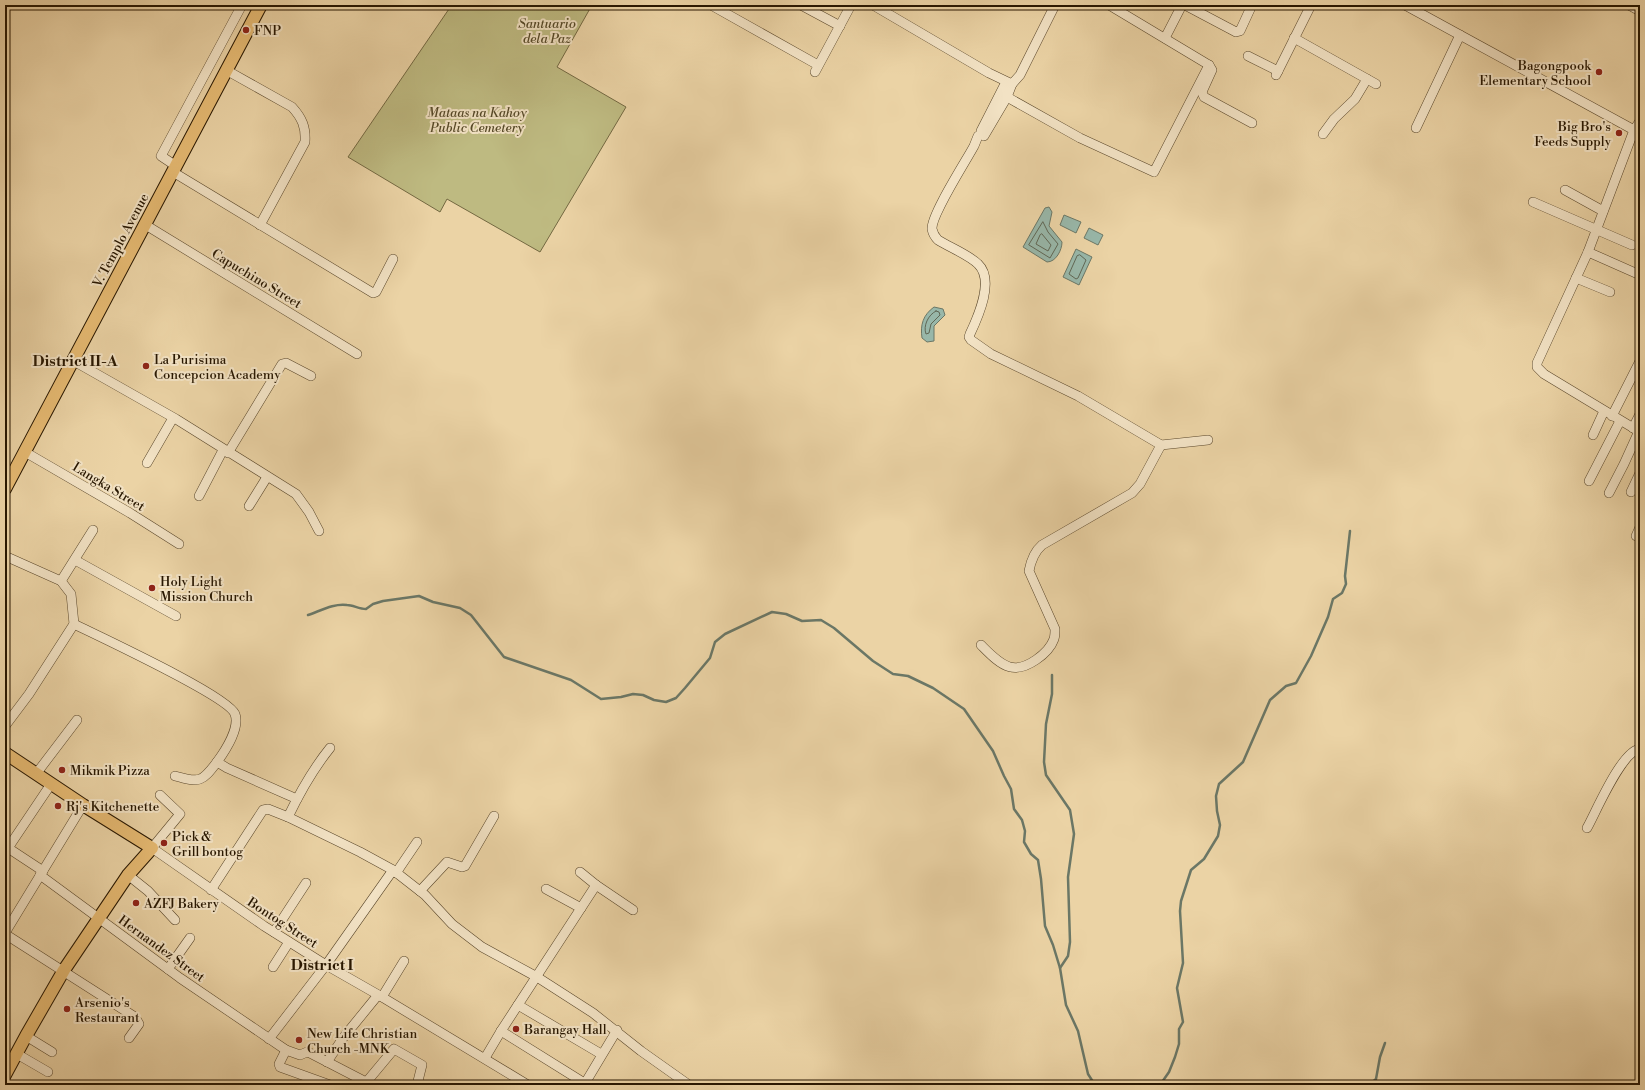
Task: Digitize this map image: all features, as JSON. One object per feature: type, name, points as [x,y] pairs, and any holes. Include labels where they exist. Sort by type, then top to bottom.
[{"type":"main road","name":"V. Templo Avenue","points":[[5,489],[261,5]]},
{"type":"main road","points":[[5,753],[83,805],[152,848],[128,875],[64,970],[5,1075]]},
{"type":"street","points":[[242,5],[161,156],[174,169],[260,225],[373,293],[376,292],[393,259]]},
{"type":"street","points":[[711,5],[816,69],[851,5]]},
{"type":"street","points":[[801,5],[840,26]]},
{"type":"street","points":[[873,5],[1009,83]]},
{"type":"street","points":[[981,136],[1009,83],[1020,75],[1055,5]]},
{"type":"street","points":[[1109,5],[1209,65],[1212,70],[1202,92],[1204,97],[1252,123]]},
{"type":"street","points":[[1165,38],[1184,5],[1236,32],[1240,30],[1252,5]]},
{"type":"street","points":[[1248,56],[1277,73],[1311,5]]},
{"type":"street","points":[[1405,5],[1634,130]]},
{"type":"street","points":[[1629,5],[1640,11]]},
{"type":"street","points":[[1416,128],[1460,35]]},
{"type":"street","points":[[1294,38],[1376,84]]},
{"type":"street","points":[[1007,97],[1080,138],[1154,172],[1209,65]]},
{"type":"street","points":[[226,70],[292,107],[299,115],[306,132],[305,142],[260,225]]},
{"type":"street","points":[[1323,134],[1334,119],[1340,115],[1355,99],[1367,79]]},
{"type":"street","points":[[1009,83],[1007,97],[974,146],[937,212],[932,228],[934,235],[938,240],[977,263],[982,270],[985,290],[980,312],[969,337],[991,354],[1078,396],[1161,445],[1208,440]]},
{"type":"street","points":[[1637,430],[1608,414],[1544,374],[1537,368],[1537,363],[1588,252],[1634,130],[1640,121]]},
{"type":"street","points":[[1565,190],[1603,210]]},
{"type":"street","points":[[1533,202],[1632,245]]},
{"type":"street","name":"Capuchino Street","points":[[144,224],[357,354]]},
{"type":"street","points":[[1588,252],[1640,275]]},
{"type":"street","points":[[1576,278],[1610,292]]},
{"type":"street","points":[[72,360],[173,418],[296,494],[309,512],[319,531]]},
{"type":"street","points":[[1593,435],[1608,414],[1640,361]]},
{"type":"street","points":[[199,496],[225,451],[282,364],[286,363],[310,376]]},
{"type":"street","points":[[1609,493],[1624,464],[1637,430],[1640,414]]},
{"type":"street","points":[[147,463],[173,418]]},
{"type":"street","points":[[1589,481],[1620,421]]},
{"type":"street","points":[[981,645],[996,660],[1010,667],[1024,667],[1040,657],[1054,639],[1055,629],[1029,571],[1030,562],[1036,550],[1042,545],[1132,493],[1140,484],[1161,445]]},
{"type":"street","name":"Langka Street","points":[[25,452],[130,513],[178,544]]},
{"type":"street","points":[[1631,492],[1640,473]]},
{"type":"street","points":[[248,506],[267,477]]},
{"type":"street","points":[[1636,536],[1640,527]]},
{"type":"street","points":[[61,581],[93,530]]},
{"type":"street","points":[[5,556],[61,581],[71,594],[74,624],[29,694],[5,726]]},
{"type":"street","points":[[75,560],[176,616]]},
{"type":"street","points":[[74,624],[173,673],[226,703],[234,711],[236,720],[227,746],[207,775],[202,779],[187,779],[175,776]]},
{"type":"street","points":[[36,774],[78,720]]},
{"type":"street","points":[[288,817],[309,777],[330,748]]},
{"type":"street","points":[[1587,828],[1621,764],[1632,751],[1640,749]]},
{"type":"street","points":[[217,762],[227,768],[297,798]]},
{"type":"street","points":[[6,847],[51,784]]},
{"type":"street","points":[[152,848],[180,814],[160,795]]},
{"type":"street","points":[[83,805],[5,934],[64,970],[137,1019],[139,1025],[129,1038]]},
{"type":"street","points":[[211,890],[263,810],[268,809],[288,817],[395,871],[420,891],[452,924],[482,946],[537,977],[592,1013],[617,1030],[641,1051],[689,1085]]},
{"type":"street","points":[[420,891],[447,862],[462,867],[465,866],[494,816]]},
{"type":"street","points":[[269,1039],[418,842]]},
{"type":"street","name":"Hernandez Street","points":[[6,847],[168,969],[286,1050]]},
{"type":"street","name":"Bontog Street","points":[[152,848],[211,890],[289,942],[485,1058],[527,1085]]},
{"type":"street","points":[[580,872],[633,910]]},
{"type":"street","points":[[128,875],[148,891],[175,920]]},
{"type":"street","points":[[274,932],[306,883]]},
{"type":"street","points":[[485,1058],[596,884]]},
{"type":"street","points":[[546,889],[581,908]]},
{"type":"street","points":[[168,969],[190,938]]},
{"type":"street","points":[[273,967],[289,942]]},
{"type":"street","points":[[327,1062],[343,1038],[380,996],[404,961]]},
{"type":"street","points":[[518,1005],[602,1054]]},
{"type":"street","points":[[501,1031],[585,1084],[617,1030]]},
{"type":"street","points":[[26,1036],[52,1052]]},
{"type":"street","points":[[330,1085],[280,1067],[279,1064],[286,1050],[301,1055],[306,1052],[310,1053],[365,1083],[394,1049],[422,1065],[417,1085]]},
{"type":"street","points":[[16,1054],[48,1072]]},
{"type":"green space","name":"Mataas na Kahoy Public Cemetery","points":[[450,5],[592,5],[557,67],[626,107],[540,252],[447,199],[440,212],[348,157],[451,6]]},
{"type":"water","points":[[1049,207],[1052,212],[1049,226],[1062,242],[1056,258],[1047,262],[1023,247],[1045,208]]},
{"type":"water","points":[[1064,215],[1081,222],[1076,233],[1060,225]]},
{"type":"water","points":[[1089,228],[1103,235],[1098,245],[1084,238]]},
{"type":"water","points":[[1076,249],[1092,257],[1079,285],[1063,277]]},
{"type":"water","points":[[934,307],[943,309],[945,315],[934,326],[934,341],[927,342],[922,338],[921,329],[927,313]]},
{"type":"waterway","points":[[1160,1085],[1169,1072],[1175,1057],[1179,1044],[1179,1029],[1183,1022],[1177,988],[1183,963],[1180,911],[1181,901],[1191,870],[1204,859],[1218,836],[1220,825],[1216,796],[1219,784],[1243,762],[1270,700],[1286,686],[1296,683],[1311,656],[1328,617],[1333,599],[1342,593],[1346,584],[1345,576],[1350,531]]},
{"type":"waterway","points":[[308,615],[337,605],[349,605],[366,609],[373,604],[383,601],[419,596],[433,602],[460,608],[471,615],[504,657],[571,680],[601,699],[633,694],[643,695],[654,700],[666,702],[676,698],[685,688],[710,658],[715,642],[725,634],[772,612],[786,614],[802,621],[821,620],[834,628],[873,661],[893,674],[908,676],[933,688],[964,709],[993,751],[1011,789],[1014,809],[1022,820],[1025,831],[1024,842],[1031,854],[1038,860],[1045,926],[1060,968]]},
{"type":"waterway","points":[[1052,675],[1052,694],[1046,724],[1044,762],[1046,775],[1070,810],[1074,834],[1068,877],[1070,942],[1068,956],[1060,968],[1066,1005],[1078,1031],[1088,1074],[1095,1085]]},
{"type":"waterway","points":[[1369,1085],[1376,1079],[1380,1057],[1385,1043]]},
{"type":"place","name":"FNP","points":[[246,30]]},
{"type":"place","name":"Bagongpook Elementary School","points":[[1599,72]]},
{"type":"place","name":"Big Bro's Feeds Supply","points":[[1619,133]]},
{"type":"place","name":"La Purisima Concepcion Academy","points":[[146,366]]},
{"type":"place","name":"Holy Light Mission Church","points":[[152,588]]},
{"type":"place","name":"Mikmik Pizza","points":[[62,770]]},
{"type":"place","name":"Rj's Kitchenette","points":[[58,806]]},
{"type":"place","name":"Pick & Grill bontog","points":[[164,843]]},
{"type":"place","name":"AZFJ Bakery","points":[[136,903]]},
{"type":"place","name":"Arsenio's Restaurant","points":[[67,1009]]},
{"type":"place","name":"Barangay Hall","points":[[516,1029]]},
{"type":"place","name":"New Life Christian Church -MNK","points":[[299,1040]]},
{"type":"district","name":"District II-A","points":[[75,361]]},
{"type":"district","name":"District I","points":[[322,965]]},
{"type":"park label","name":"Santuario dela Paz","points":[[547,30]]}]
